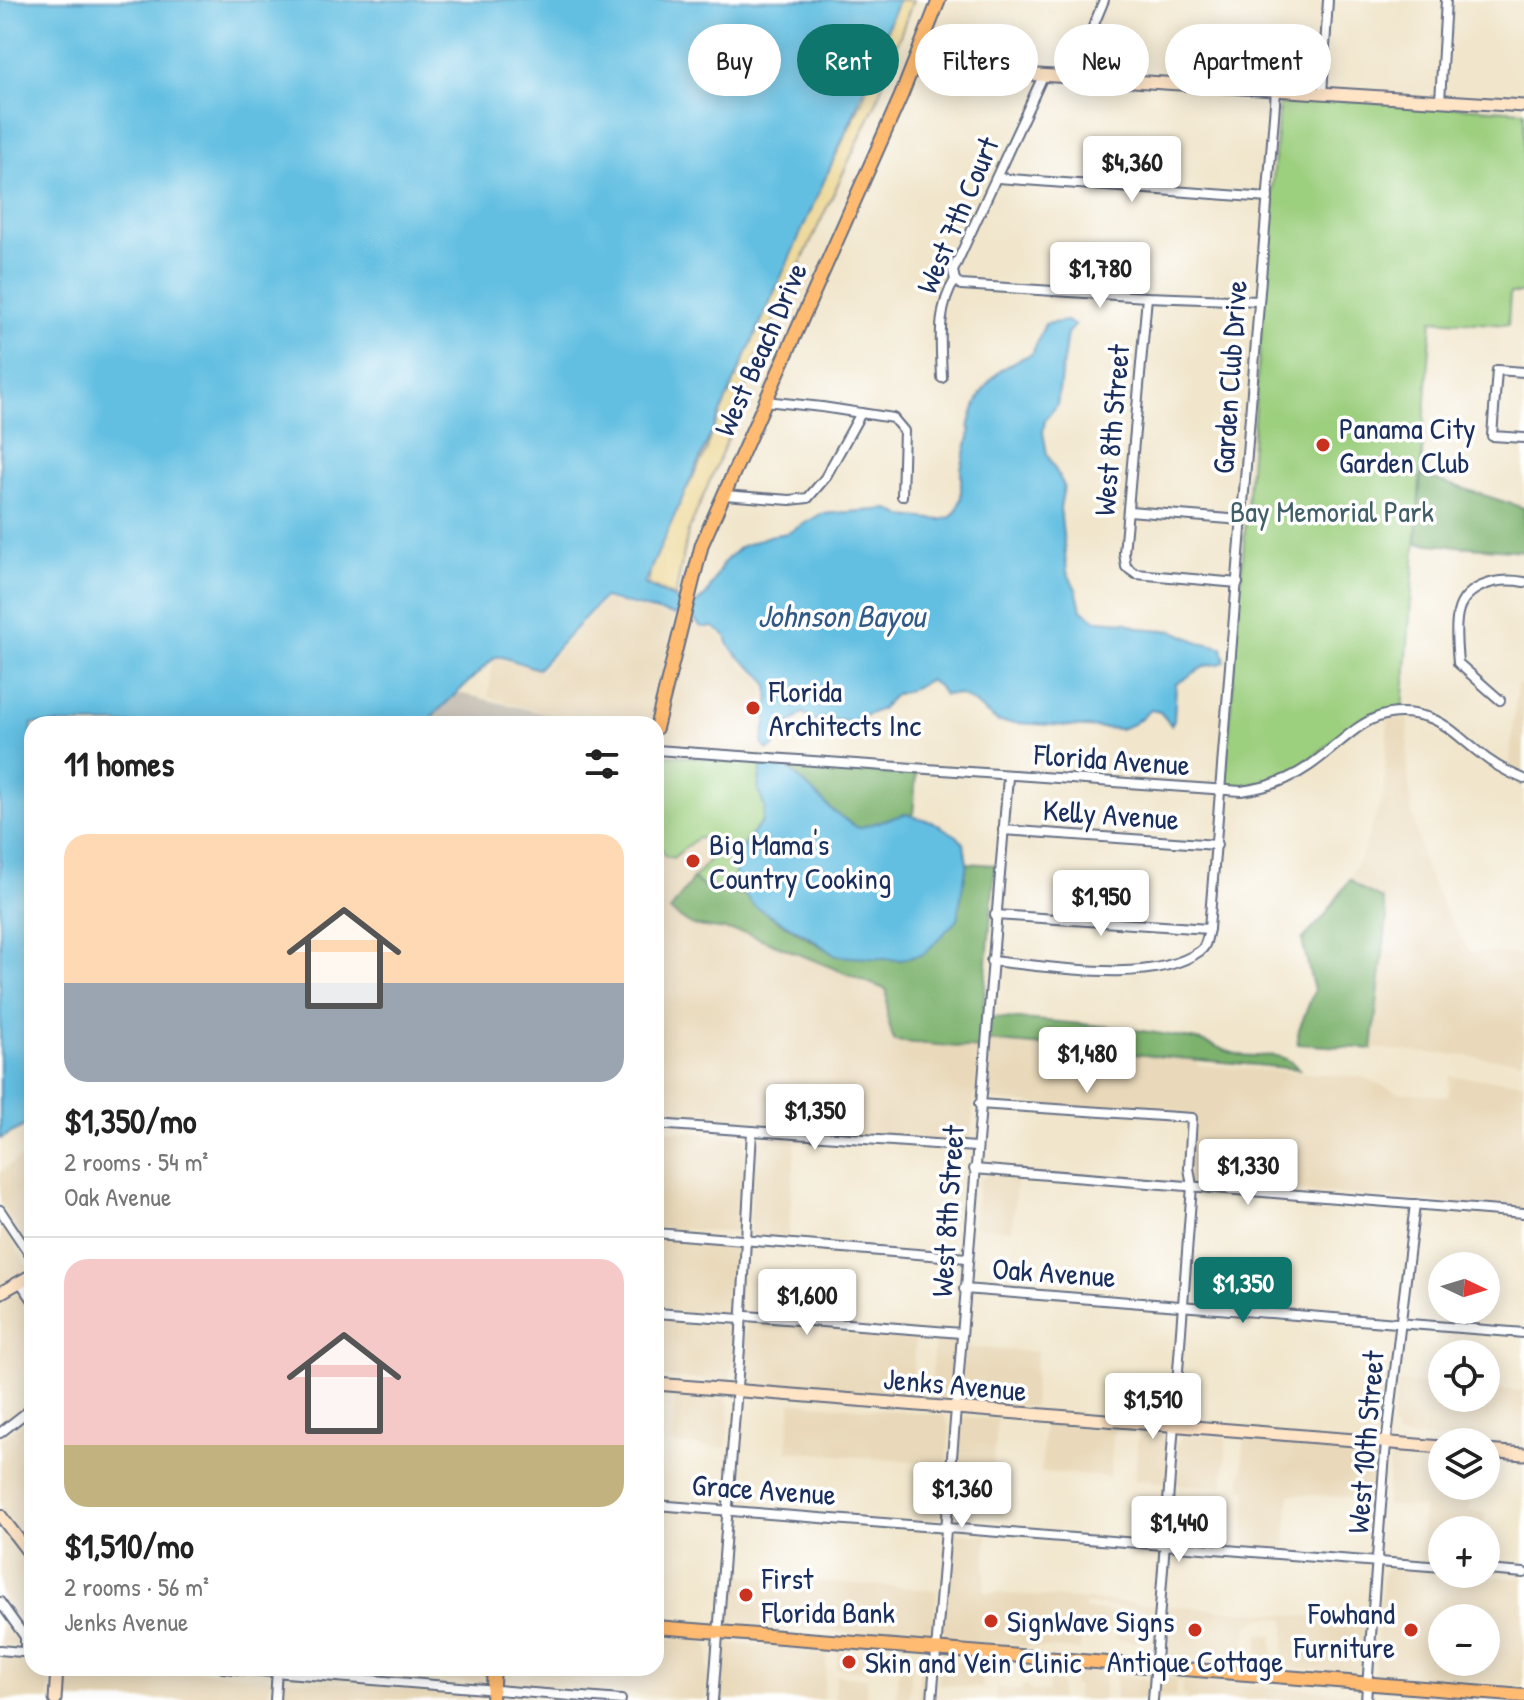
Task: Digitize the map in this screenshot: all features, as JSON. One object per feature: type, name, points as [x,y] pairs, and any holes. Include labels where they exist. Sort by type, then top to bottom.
[{"type":"main road","name":"West Beach Drive","points":[[659,716],[700,549],[913,67],[939,0]]},
{"type":"main road","points":[[664,1628],[1524,1696]]},
{"type":"street","points":[[1094,24],[1104,0]]},
{"type":"street","points":[[1326,24],[1328,0]]},
{"type":"street","points":[[1440,101],[1446,0]]},
{"type":"street","points":[[913,67],[1054,77]]},
{"type":"street","name":"West 7th Court","points":[[942,378],[941,318],[946,295],[955,280],[953,271],[1043,76]]},
{"type":"street","points":[[1331,95],[1524,106]]},
{"type":"street","name":"Garden Club Drive","points":[[991,961],[1122,971],[1152,969],[1200,951],[1206,944],[1217,845],[1276,96]]},
{"type":"street","points":[[998,178],[1268,198]]},
{"type":"street","points":[[955,280],[961,285],[1259,301]]},
{"type":"street","name":"West 8th Street","points":[[1147,297],[1124,553],[1126,567],[1136,574],[1238,583]]},
{"type":"street","points":[[1524,372],[1497,370],[1492,436],[1524,438]]},
{"type":"street","points":[[765,401],[893,418],[904,431],[902,496]]},
{"type":"street","points":[[724,495],[790,500],[808,498],[825,478],[861,413]]},
{"type":"street","points":[[1129,511],[1242,520]]},
{"type":"street","points":[[1500,700],[1458,663],[1457,618],[1462,602],[1480,586],[1495,580],[1524,582]]},
{"type":"street","name":"Florida Avenue","points":[[664,751],[1221,791],[1257,789],[1281,781],[1310,765],[1366,721],[1400,713],[1420,715],[1440,722],[1488,760],[1524,779]]},
{"type":"street","name":"West 8th Street","points":[[932,1700],[1008,777]]},
{"type":"street","name":"Kelly Avenue","points":[[1003,830],[1217,845]]},
{"type":"street","points":[[995,915],[1209,929]]},
{"type":"street","points":[[979,1104],[1192,1118],[1189,1168],[1192,1186],[1153,1700]]},
{"type":"street","points":[[664,1125],[976,1147]]},
{"type":"street","points":[[713,1700],[752,1131]]},
{"type":"street","points":[[974,1169],[1524,1213]]},
{"type":"street","name":"West 10th Street","points":[[1366,1700],[1386,1443],[1415,1204]]},
{"type":"street","points":[[0,1210],[24,1246]]},
{"type":"street","name":"Oak Avenue","points":[[664,1234],[967,1258]]},
{"type":"street","points":[[0,1293],[24,1280]]},
{"type":"street","points":[[20,1282],[24,1288]]},
{"type":"street","name":"Oak Avenue","points":[[964,1289],[1524,1333]]},
{"type":"street","points":[[664,1314],[741,1319],[746,1316],[961,1333]]},
{"type":"street","name":"Jenks Avenue","points":[[664,1385],[1428,1446]]},
{"type":"street","points":[[0,1433],[24,1414]]},
{"type":"street","points":[[1500,1452],[1524,1454]]},
{"type":"street","name":"Grace Avenue","points":[[664,1506],[1428,1566]]},
{"type":"street","points":[[0,1515],[24,1546]]},
{"type":"street","points":[[1500,1571],[1524,1573]]},
{"type":"street","points":[[0,1602],[24,1637]]},
{"type":"street","points":[[0,1650],[24,1652]]},
{"type":"street","points":[[55,1700],[56,1676]]},
{"type":"street","points":[[275,1700],[277,1676]]},
{"type":"street","points":[[329,1676],[492,1695],[621,1700]]},
{"type":"shaded area","points":[[604,601],[675,618],[654,716],[558,716],[488,697],[494,658],[541,671]]},
{"type":"shaded area","points":[[687,622],[702,630],[712,630],[722,638],[725,647],[743,668],[757,676],[764,687],[763,722],[758,743],[765,755],[664,748],[664,718]]},
{"type":"shaded area","points":[[1517,685],[1524,686],[1524,774],[1509,768]]},
{"type":"shaded area","points":[[459,693],[555,716],[433,716]]},
{"type":"shaded area","points":[[1388,719],[1411,719],[1407,766],[1412,813],[1424,865],[1443,907],[1470,951],[1524,955],[1524,1061],[1331,1045],[1302,940],[1338,899],[1362,854],[1384,793]]},
{"type":"shaded area","points":[[698,838],[710,838],[720,847],[686,887],[671,912],[691,925],[747,933],[888,990],[887,1017],[894,1041],[980,1049],[970,1143],[664,1121],[664,854]]},
{"type":"shaded area","points":[[988,1041],[1197,1055],[1197,1065],[1363,1077],[1397,1092],[1448,1096],[1450,1076],[1524,1082],[1524,1209],[1200,1183],[1192,1172],[1193,1118],[989,1100],[985,1097]]},
{"type":"shaded area","points":[[664,1130],[746,1138],[740,1233],[664,1228]]},
{"type":"shaded area","points":[[762,1137],[796,1140],[788,1240],[750,1237],[749,1234],[755,1145]]},
{"type":"shaded area","points":[[21,1157],[24,1162],[24,1238],[0,1202],[0,1172]]},
{"type":"shaded area","points":[[992,1174],[1017,1176],[1012,1230],[973,1226],[979,1180]]},
{"type":"shaded area","points":[[0,1220],[24,1261],[24,1271],[0,1288]]},
{"type":"shaded area","points":[[664,1237],[739,1245],[742,1257],[737,1312],[730,1316],[664,1311]]},
{"type":"shaded area","points":[[19,1289],[24,1295],[24,1408],[0,1426],[0,1303]]},
{"type":"shaded area","points":[[664,1319],[734,1325],[737,1329],[730,1381],[664,1377]]},
{"type":"shaded area","points":[[746,1320],[916,1331],[911,1397],[747,1383],[742,1370]]},
{"type":"shaded area","points":[[935,1333],[954,1335],[957,1339],[952,1391],[945,1399],[930,1399]]},
{"type":"shaded area","points":[[964,1347],[1037,1352],[1033,1407],[966,1401],[961,1386]]},
{"type":"shaded area","points":[[1398,1382],[1428,1384],[1428,1412],[1500,1412],[1500,1389],[1524,1391],[1524,1446],[1500,1444],[1500,1428],[1428,1428],[1428,1438],[1397,1436],[1392,1424]]},
{"type":"shaded area","points":[[676,1393],[727,1399],[727,1448],[672,1444]]},
{"type":"shaded area","points":[[791,1402],[944,1415],[950,1429],[947,1462],[787,1451]]},
{"type":"shaded area","points":[[966,1417],[997,1419],[993,1468],[956,1463],[960,1423]]},
{"type":"shaded area","points":[[24,1422],[24,1539],[0,1506],[0,1440]]},
{"type":"shaded area","points":[[1044,1423],[1114,1428],[1110,1477],[1041,1472]]},
{"type":"shaded area","points":[[1138,1431],[1165,1434],[1168,1446],[1166,1483],[1135,1480]]},
{"type":"shaded area","points":[[1183,1435],[1227,1437],[1223,1487],[1173,1484],[1176,1446]]},
{"type":"shaded area","points":[[1244,1439],[1373,1449],[1378,1455],[1378,1499],[1290,1494],[1285,1549],[1243,1546],[1247,1490],[1241,1489]]},
{"type":"shaded area","points":[[1393,1452],[1428,1453],[1428,1500],[1469,1500],[1469,1511],[1486,1513],[1486,1516],[1428,1516],[1428,1562],[1421,1561],[1424,1508],[1386,1505]]},
{"type":"shaded area","points":[[1,1526],[24,1553],[24,1623],[0,1593]]},
{"type":"shaded area","points":[[950,1532],[987,1535],[984,1592],[1157,1605],[1155,1624],[1156,1612],[1085,1604],[1085,1609],[1144,1615],[1142,1642],[1115,1640],[1116,1622],[1110,1621],[1109,1631],[1082,1629],[1080,1651],[946,1639],[942,1628]]},
{"type":"shaded area","points":[[1389,1567],[1428,1570],[1428,1588],[1500,1588],[1500,1577],[1524,1578],[1524,1687],[1374,1674],[1383,1573]]},
{"type":"shaded area","points":[[731,1575],[937,1590],[934,1627],[930,1635],[923,1638],[730,1624],[725,1617]]},
{"type":"shaded area","points":[[1164,1605],[1368,1621],[1364,1667],[1355,1673],[1253,1665],[1253,1657],[1257,1657],[1259,1634],[1273,1635],[1273,1658],[1269,1666],[1282,1667],[1286,1619],[1273,1617],[1259,1619],[1248,1627],[1243,1664],[1169,1658],[1162,1649]]},
{"type":"shaded area","points":[[0,1612],[21,1640],[19,1645],[0,1644]]},
{"type":"shaded area","points":[[664,1637],[699,1640],[708,1644],[710,1650],[705,1700],[501,1683],[501,1676],[664,1676]]},
{"type":"shaded area","points":[[730,1643],[834,1651],[827,1653],[823,1700],[719,1700],[723,1650]]},
{"type":"shaded area","points":[[835,1651],[921,1658],[924,1659],[930,1669],[928,1700],[918,1700],[920,1660],[869,1654],[867,1671],[836,1669],[838,1652]]},
{"type":"shaded area","points":[[0,1656],[24,1658],[24,1676],[50,1676],[48,1700],[0,1700]]},
{"type":"shaded area","points":[[947,1661],[990,1664],[991,1667],[984,1667],[982,1687],[989,1689],[938,1684],[939,1670]]},
{"type":"shaded area","points":[[899,1664],[912,1666],[909,1700],[896,1700]]},
{"type":"shaded area","points":[[999,1667],[997,1688],[1020,1690],[1023,1685],[1028,1685],[1030,1691],[1048,1692],[1051,1668],[1062,1669],[1060,1700],[995,1700]]},
{"type":"shaded area","points":[[1076,1670],[1105,1673],[1103,1700],[1075,1700],[1077,1686],[1073,1685]]},
{"type":"shaded area","points":[[1115,1674],[1146,1679],[1150,1690],[1149,1700],[1116,1700]]},
{"type":"shaded area","points":[[836,1675],[867,1678],[866,1700],[834,1700]]},
{"type":"shaded area","points":[[63,1676],[254,1676],[270,1679],[268,1700],[61,1700]]},
{"type":"shaded area","points":[[396,1676],[486,1676],[483,1683]]},
{"type":"shaded area","points":[[1166,1678],[1352,1693],[1360,1700],[1186,1700],[1187,1695],[1182,1695],[1183,1682],[1177,1681],[1175,1697],[1159,1696],[1157,1700],[1160,1682]]},
{"type":"shaded area","points":[[283,1681],[482,1694],[485,1700],[282,1700]]},
{"type":"green space","name":"Bay Memorial Park","points":[[1288,97],[1524,111],[1524,293],[1510,293],[1508,325],[1432,320],[1403,709],[1385,711],[1356,723],[1310,760],[1280,777],[1230,787],[1225,780],[1279,105]]},
{"type":"green space","points":[[1421,475],[1524,508],[1524,551],[1416,543]]},
{"type":"green space","points":[[664,755],[762,763],[758,790],[765,808],[762,822],[746,841],[735,872],[737,884],[746,895],[709,890],[693,879],[719,848],[711,839],[697,838],[673,858],[665,856]]},
{"type":"green space","points":[[785,765],[916,774],[913,816],[906,814],[858,828],[834,812]]},
{"type":"green space","points":[[967,863],[995,865],[980,1049],[894,1041],[887,1017],[887,990],[747,933],[691,925],[670,911],[693,879],[709,891],[746,895],[775,919],[836,956],[957,920]]},
{"type":"green space","points":[[1350,879],[1382,899],[1387,918],[1372,1049],[1298,1044],[1297,1035],[1314,991],[1302,940],[1323,918]]},
{"type":"green space","points":[[990,1017],[1172,1035],[1247,1056],[1277,1056],[1299,1069],[988,1041]]},
{"type":"sand","points":[[898,0],[913,0],[899,39],[899,24],[889,24]]},
{"type":"sand","points":[[864,96],[878,96],[755,361],[739,412],[688,532],[675,597],[648,585],[653,553],[707,450],[716,405]]},
{"type":"water","name":"Johnson Bayou","points":[[0,0],[898,0],[889,24],[797,24],[797,96],[861,96],[644,584],[695,605],[707,594],[723,563],[740,547],[769,536],[788,533],[821,514],[889,509],[903,516],[941,520],[951,517],[961,498],[961,469],[969,428],[983,391],[1007,366],[1032,354],[1045,324],[1067,321],[1075,326],[1067,333],[1057,405],[1045,420],[1043,432],[1047,454],[1064,486],[1060,508],[1067,572],[1076,589],[1081,609],[1097,620],[1174,631],[1199,642],[1222,647],[1225,661],[1203,667],[1176,684],[1171,725],[1160,712],[1151,710],[1133,724],[1120,729],[999,722],[967,698],[944,695],[939,687],[928,680],[896,694],[881,709],[851,722],[821,718],[815,721],[803,713],[789,725],[773,748],[767,750],[762,744],[768,687],[761,675],[734,652],[726,636],[713,627],[701,627],[692,617],[603,598],[538,669],[495,657],[432,716],[24,716],[24,1126],[0,1139]]},
{"type":"water","points":[[762,763],[785,765],[834,812],[858,828],[906,814],[933,822],[957,836],[964,844],[967,863],[957,920],[924,954],[900,960],[836,956],[754,906],[737,884],[735,872],[746,841],[762,822],[765,808],[758,790]]},
{"type":"place","name":"Panama City Garden Club","points":[[1323,445]]},
{"type":"place","name":"Florida Architects Inc","points":[[753,708]]},
{"type":"place","name":"Big Mama's Country Cooking","points":[[693,861]]},
{"type":"place","name":"First Florida Bank","points":[[746,1595]]},
{"type":"place","name":"SignWave Signs","points":[[991,1621]]},
{"type":"place","name":"Antique Cottage","points":[[1195,1630]]},
{"type":"place","name":"Fowhand Furniture","points":[[1411,1630]]},
{"type":"place","name":"Skin and Vein Clinic","points":[[849,1662]]}]
